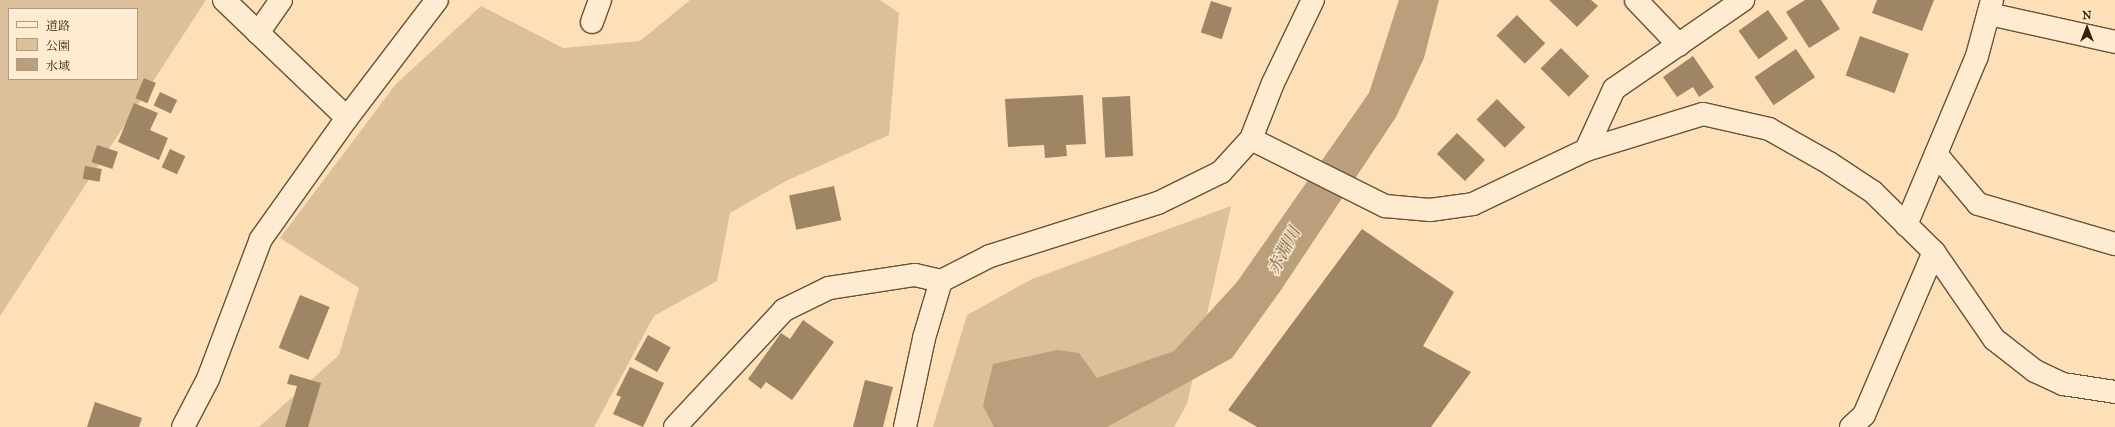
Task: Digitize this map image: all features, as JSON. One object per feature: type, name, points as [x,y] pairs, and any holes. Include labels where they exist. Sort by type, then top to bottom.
[{"type":"street","points":[[224,0],[347,118]]},
{"type":"street","points":[[258,33],[281,0]]},
{"type":"street","points":[[183,427],[208,379],[261,239],[347,118],[437,0]]},
{"type":"street","points":[[592,22],[600,0]]},
{"type":"street","points":[[675,427],[784,310],[829,288],[915,275],[941,281],[990,256],[1158,203],[1221,172],[1251,139],[1273,83],[1314,0]]},
{"type":"street","points":[[1636,0],[1679,45]]},
{"type":"street","points":[[1586,150],[1614,89],[1743,0]]},
{"type":"street","points":[[1906,224],[1977,56],[1990,7],[2115,42]]},
{"type":"street","points":[[1251,139],[1385,206],[1430,210],[1472,204],[1586,150],[1703,114],[1769,129],[1829,163],[1873,192],[1934,252],[1994,339],[2035,371],[2063,384],[2115,392]]},
{"type":"street","points":[[1936,154],[1978,204],[2115,244]]},
{"type":"street","points":[[1851,427],[1864,415],[1934,252]]},
{"type":"street","points":[[904,427],[924,338],[941,281]]},
{"type":"green space","points":[[0,0],[206,0],[0,316]]},
{"type":"green space","points":[[690,0],[880,0],[899,13],[889,135],[786,181],[730,213],[717,281],[654,316],[594,427],[259,427],[339,355],[359,288],[280,238],[396,84],[481,6],[563,48],[640,41]]},
{"type":"green space","points":[[1231,206],[1187,404],[1174,427],[933,427],[967,315],[1032,279]]},
{"type":"water","name":"赤淵川","points":[[1399,0],[1439,0],[1424,58],[1396,117],[1281,290],[1232,358],[1107,427],[994,427],[983,406],[993,364],[1057,350],[1079,353],[1097,378],[1174,351],[1237,282],[1369,93]]},
{"type":"building","points":[[1549,0],[1591,0],[1598,6],[1577,27]]},
{"type":"building","points":[[1805,0],[1821,0],[1840,29],[1809,48],[1786,12]]},
{"type":"building","points":[[1877,0],[1934,0],[1922,31],[1872,13]]},
{"type":"building","points":[[1211,1],[1232,8],[1222,39],[1201,32]]},
{"type":"building","points":[[1768,10],[1788,39],[1759,59],[1739,31]]},
{"type":"building","points":[[1517,15],[1545,43],[1525,64],[1496,36]]},
{"type":"building","points":[[1860,36],[1909,54],[1894,93],[1846,75]]},
{"type":"building","points":[[1561,48],[1589,76],[1569,97],[1540,69]]},
{"type":"building","points":[[1796,49],[1815,77],[1774,105],[1755,77]]},
{"type":"building","points":[[1693,56],[1714,87],[1699,97],[1693,87],[1677,97],[1663,77]]},
{"type":"building","points":[[144,78],[156,83],[147,103],[135,98]]},
{"type":"building","points":[[160,92],[177,100],[171,114],[154,106]]},
{"type":"building","points":[[1083,95],[1086,144],[1066,145],[1067,156],[1045,158],[1044,145],[1008,147],[1005,99]]},
{"type":"building","points":[[1130,96],[1133,156],[1105,157],[1102,97]]},
{"type":"building","points":[[1497,99],[1525,127],[1505,148],[1476,120]]},
{"type":"building","points":[[134,103],[158,113],[150,130],[168,138],[159,160],[118,142]]},
{"type":"building","points":[[1457,133],[1485,160],[1465,181],[1437,154]]},
{"type":"building","points":[[97,145],[118,152],[112,169],[91,162]]},
{"type":"building","points":[[170,149],[185,156],[177,174],[162,167]]},
{"type":"building","points":[[85,166],[102,169],[99,182],[83,179]]},
{"type":"building","points":[[834,186],[841,220],[796,230],[789,196]]},
{"type":"building","points":[[1362,229],[1454,292],[1423,346],[1471,372],[1431,427],[1257,427],[1228,410]]},
{"type":"building","points":[[300,295],[330,307],[308,360],[279,348]]},
{"type":"building","points":[[803,320],[834,342],[792,400],[766,382],[761,389],[748,379],[781,333],[790,339]]},
{"type":"building","points":[[648,335],[671,348],[657,372],[634,359]]},
{"type":"building","points":[[630,367],[664,383],[643,427],[613,414],[621,397],[616,395]]},
{"type":"building","points":[[290,374],[321,383],[308,427],[285,427],[297,386],[287,384]]},
{"type":"building","points":[[865,380],[893,387],[883,427],[853,427]]},
{"type":"building","points":[[95,402],[142,418],[139,427],[87,427]]}]
